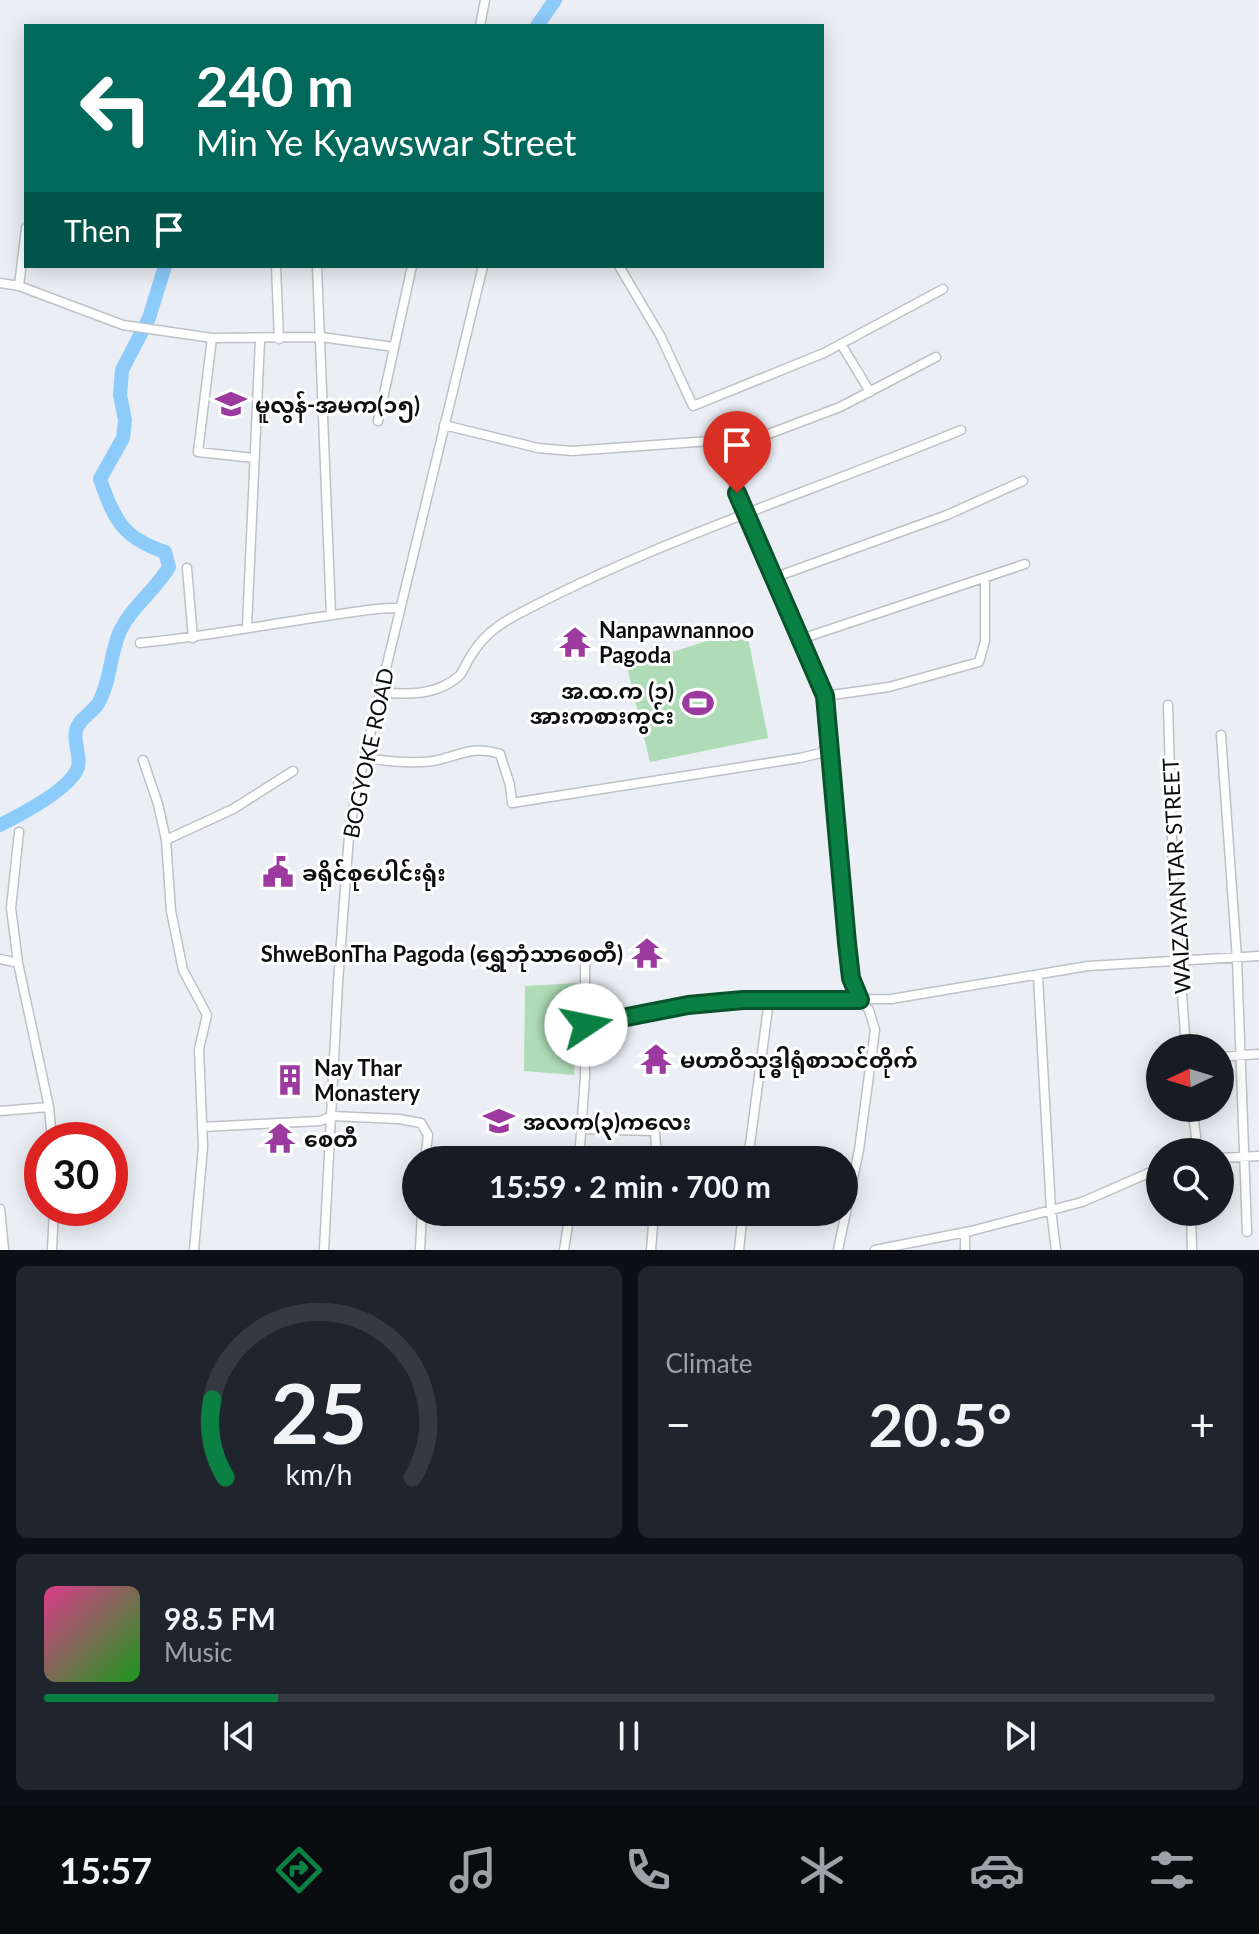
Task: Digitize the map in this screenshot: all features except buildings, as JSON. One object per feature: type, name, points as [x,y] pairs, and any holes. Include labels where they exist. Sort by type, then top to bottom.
[{"type":"street","points":[[480,24],[485,0]]},
{"type":"street","points":[[19,286],[24,245]]},
{"type":"street","points":[[276,268],[279,339]]},
{"type":"street","points":[[317,268],[331,615]]},
{"type":"street","points":[[378,421],[412,268]]},
{"type":"street","name":"BOGYOKE ROAD","points":[[324,1250],[349,836],[379,692],[483,268]]},
{"type":"street","points":[[620,268],[661,337],[693,406],[841,344],[943,289]]},
{"type":"street","points":[[0,283],[19,286],[123,325],[212,338],[260,340],[321,337],[394,347]]},
{"type":"street","points":[[212,338],[198,452],[254,458]]},
{"type":"street","points":[[247,627],[260,340]]},
{"type":"street","points":[[841,344],[870,392]]},
{"type":"street","points":[[721,452],[840,407],[936,357]]},
{"type":"street","points":[[444,425],[538,448],[572,451],[710,441],[721,452],[825,696],[851,978],[860,1000],[869,1010],[875,1030],[859,1150],[838,1250]]},
{"type":"street","points":[[379,692],[413,696],[441,685],[460,675],[483,636],[510,619],[606,572],[961,430]]},
{"type":"street","points":[[773,578],[947,515],[1023,481]]},
{"type":"street","points":[[801,639],[1025,564]]},
{"type":"street","points":[[187,568],[193,638]]},
{"type":"street","points":[[825,696],[889,687],[979,662],[985,641],[985,578]]},
{"type":"street","points":[[140,643],[193,638],[359,610],[400,608]]},
{"type":"street","name":"WAIZAYANTAR STREET","points":[[1168,705],[1185,1034]]},
{"type":"street","points":[[1221,735],[1237,959],[1247,1232]]},
{"type":"street","points":[[364,758],[398,763],[433,761],[483,749],[500,754],[512,803],[800,758],[821,753],[829,740]]},
{"type":"street","points":[[143,760],[166,840],[171,911],[183,970],[207,1015],[199,1049],[202,1127],[194,1250]]},
{"type":"street","points":[[166,840],[233,809],[293,771]]},
{"type":"street","points":[[19,832],[11,908],[18,963],[33,1024],[50,1122]]},
{"type":"street","points":[[586,1025],[688,1005],[743,1000],[891,999],[1088,966],[1259,956]]},
{"type":"street","points":[[0,959],[18,963]]},
{"type":"street","points":[[580,1146],[586,1025],[585,966]]},
{"type":"street","points":[[1038,976],[1056,1250]]},
{"type":"street","points":[[750,1146],[769,1000]]},
{"type":"street","points":[[1234,1056],[1259,1054]]},
{"type":"street","points":[[0,1111],[49,1107]]},
{"type":"street","points":[[202,1127],[320,1121],[332,1116],[399,1119],[421,1123],[428,1135],[427,1146]]},
{"type":"street","points":[[582,1129],[652,1131],[656,1146]]},
{"type":"street","points":[[1234,1157],[1259,1156]]},
{"type":"street","points":[[875,1250],[965,1232],[1082,1202],[1146,1174]]},
{"type":"street","points":[[0,1209],[4,1250]]},
{"type":"street","points":[[52,1250],[53,1226]]},
{"type":"street","points":[[420,1250],[421,1226]]},
{"type":"street","points":[[564,1250],[568,1226]]},
{"type":"street","points":[[651,1250],[653,1226]]},
{"type":"street","points":[[739,1250],[742,1226]]},
{"type":"street","points":[[1191,1226],[1192,1250]]},
{"type":"street","points":[[965,1232],[965,1250]]},
{"type":"green space","name":"အ.ထ.က (၁) အားကစားကွင်း","points":[[746,628],[768,738],[650,762],[627,667]]},
{"type":"green space","points":[[579,983],[574,1075],[524,1071],[525,986]]},
{"type":"waterway","points":[[538,24],[555,0]]},
{"type":"waterway","points":[[0,825],[44,800],[73,775],[79,763],[76,730],[97,706],[103,694],[120,631],[169,567],[165,552],[139,540],[122,526],[100,479],[123,438],[122,370],[149,318],[164,268]]},
{"type":"place","name":"မူလွန်-အမက(၁၅)","points":[[231,404]]},
{"type":"place","name":"Nanpawnannoo Pagoda","points":[[575,642]]},
{"type":"place","name":"အ.ထ.က (၁) အားကစားကွင်း","points":[[698,703]]},
{"type":"place","name":"ခရိုင်စုပေါင်းရုံး","points":[[278,872]]},
{"type":"place","name":"ShweBonTha Pagoda (ရွှေဘုံသာစေတီ)","points":[[647,953]]},
{"type":"place","name":"မဟာဝိသုဒ္ဓါရုံစာသင်တိုက်","points":[[656,1059]]},
{"type":"place","name":"Nay Thar Monastery","points":[[290,1080]]},
{"type":"place","name":"အလက(၃)ကလေး","points":[[499,1121]]},
{"type":"place","name":"စေတီ","points":[[280,1138]]},
{"type":"route","points":[[586,1025],[688,1005],[743,1000],[860,1000],[851,978],[825,696],[737,493]]}]
